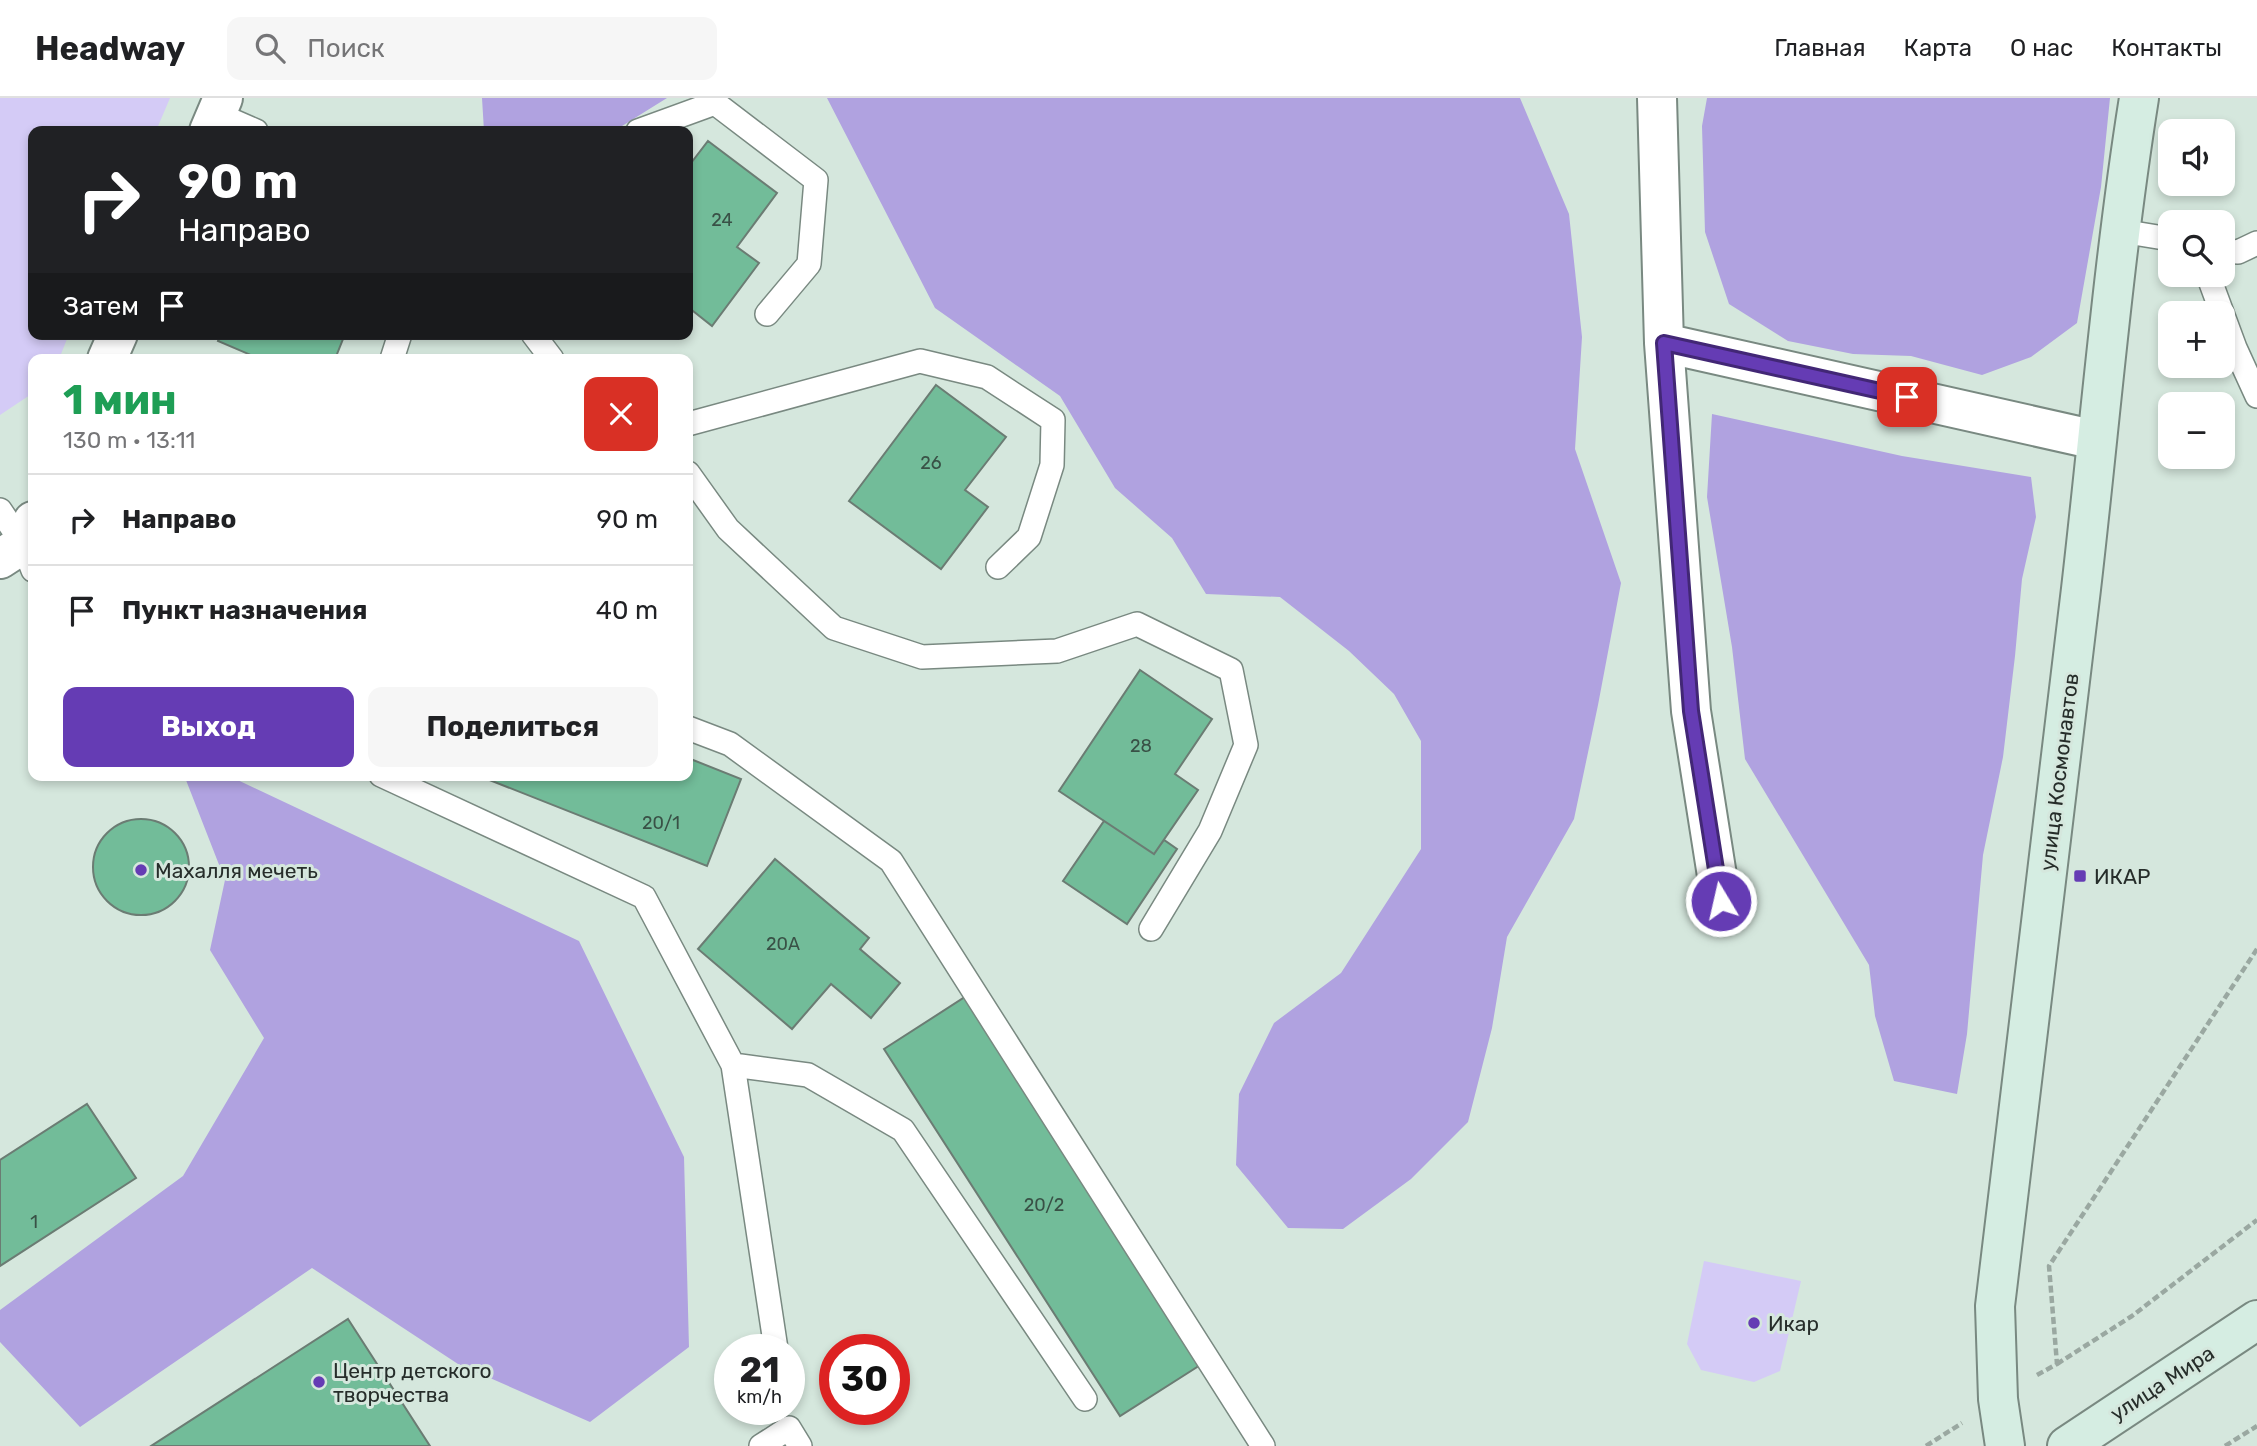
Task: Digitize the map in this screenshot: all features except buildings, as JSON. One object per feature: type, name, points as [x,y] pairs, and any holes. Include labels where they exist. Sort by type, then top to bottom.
[{"type":"street","points":[[1657,98],[1664,343],[1691,711],[1721,901]]},
{"type":"street","name":"улица Космонавтов","points":[[2005,1446],[1998,1399],[1995,1306],[2081,585],[2095,439],[2139,98]]},
{"type":"street","points":[[1664,343],[2095,439]]},
{"type":"street","name":"улица Мира","points":[[2067,1446],[2257,1320]]},
{"type":"lane","points":[[652,126],[715,103],[816,180],[809,264],[767,314]]},
{"type":"lane","points":[[216,115],[244,126]]},
{"type":"lane","points":[[2120,231],[2158,237]]},
{"type":"lane","points":[[2235,252],[2257,243]]},
{"type":"lane","points":[[2212,287],[2235,348],[2257,396]]},
{"type":"lane","points":[[538,340],[548,354]]},
{"type":"lane","points":[[693,423],[920,361],[986,377],[1053,420],[1052,465],[1030,537],[998,567]]},
{"type":"lane","points":[[693,480],[729,529],[834,628],[922,657],[1058,651],[1137,624],[1231,670],[1246,745],[1210,831],[1152,929]]},
{"type":"lane","points":[[0,510],[22,549]]},
{"type":"lane","points":[[693,730],[730,744],[891,861],[1263,1446]]},
{"type":"lane","points":[[393,781],[644,897],[733,1065],[774,1334]]},
{"type":"lane","points":[[733,1065],[808,1075],[903,1130],[1084,1399]]},
{"type":"lane","points":[[761,1446],[791,1428]]},
{"type":"path","points":[[2057,1364],[2049,1266],[2257,949]]},
{"type":"path","points":[[1926,1446],[2132,1316],[2257,1220]]},
{"type":"path","points":[[2225,1446],[2257,1426]]},
{"type":"shaded area","points":[[0,98],[170,98],[158,126],[28,126],[28,340],[67,340],[61,354],[28,354],[28,396],[0,415]]},
{"type":"shaded area","points":[[482,98],[667,98],[622,126],[484,126]]},
{"type":"shaded area","points":[[827,98],[1520,98],[1569,214],[1582,337],[1575,449],[1621,583],[1574,819],[1507,937],[1492,1028],[1468,1122],[1411,1179],[1343,1229],[1288,1228],[1236,1165],[1239,1094],[1274,1023],[1341,973],[1421,849],[1421,741],[1394,694],[1349,651],[1280,597],[1206,594],[1172,538],[1115,488],[1060,396],[935,308]]},
{"type":"shaded area","points":[[1707,98],[2110,98],[2101,187],[2077,323],[2031,357],[1982,375],[1911,356],[1853,354],[1788,341],[1729,304],[1705,232],[1702,126]]},
{"type":"shaded area","points":[[1712,414],[1902,456],[2031,477],[2036,517],[2022,579],[2003,757],[1983,855],[1967,1034],[1957,1094],[1894,1081],[1875,1016],[1869,965],[1745,759],[1732,647],[1707,497]]},
{"type":"shaded area","points":[[186,781],[240,781],[579,941],[684,1157],[689,1347],[590,1422],[458,1364],[312,1268],[80,1427],[0,1342],[0,1310],[183,1176],[264,1038],[210,950],[225,880]]},
{"type":"shaded area","points":[[1704,1261],[1801,1281],[1780,1371],[1754,1382],[1701,1370],[1687,1344]]},
{"type":"place","name":"Махалля мечеть","points":[[141,870]]},
{"type":"place","name":"ИКАР","points":[[2080,876]]},
{"type":"place","name":"Икар","points":[[1754,1323]]},
{"type":"place","name":"Центр детского творчества","points":[[319,1382]]},
{"type":"route","points":[[1721,901],[1691,711],[1664,343],[1907,397]]}]
